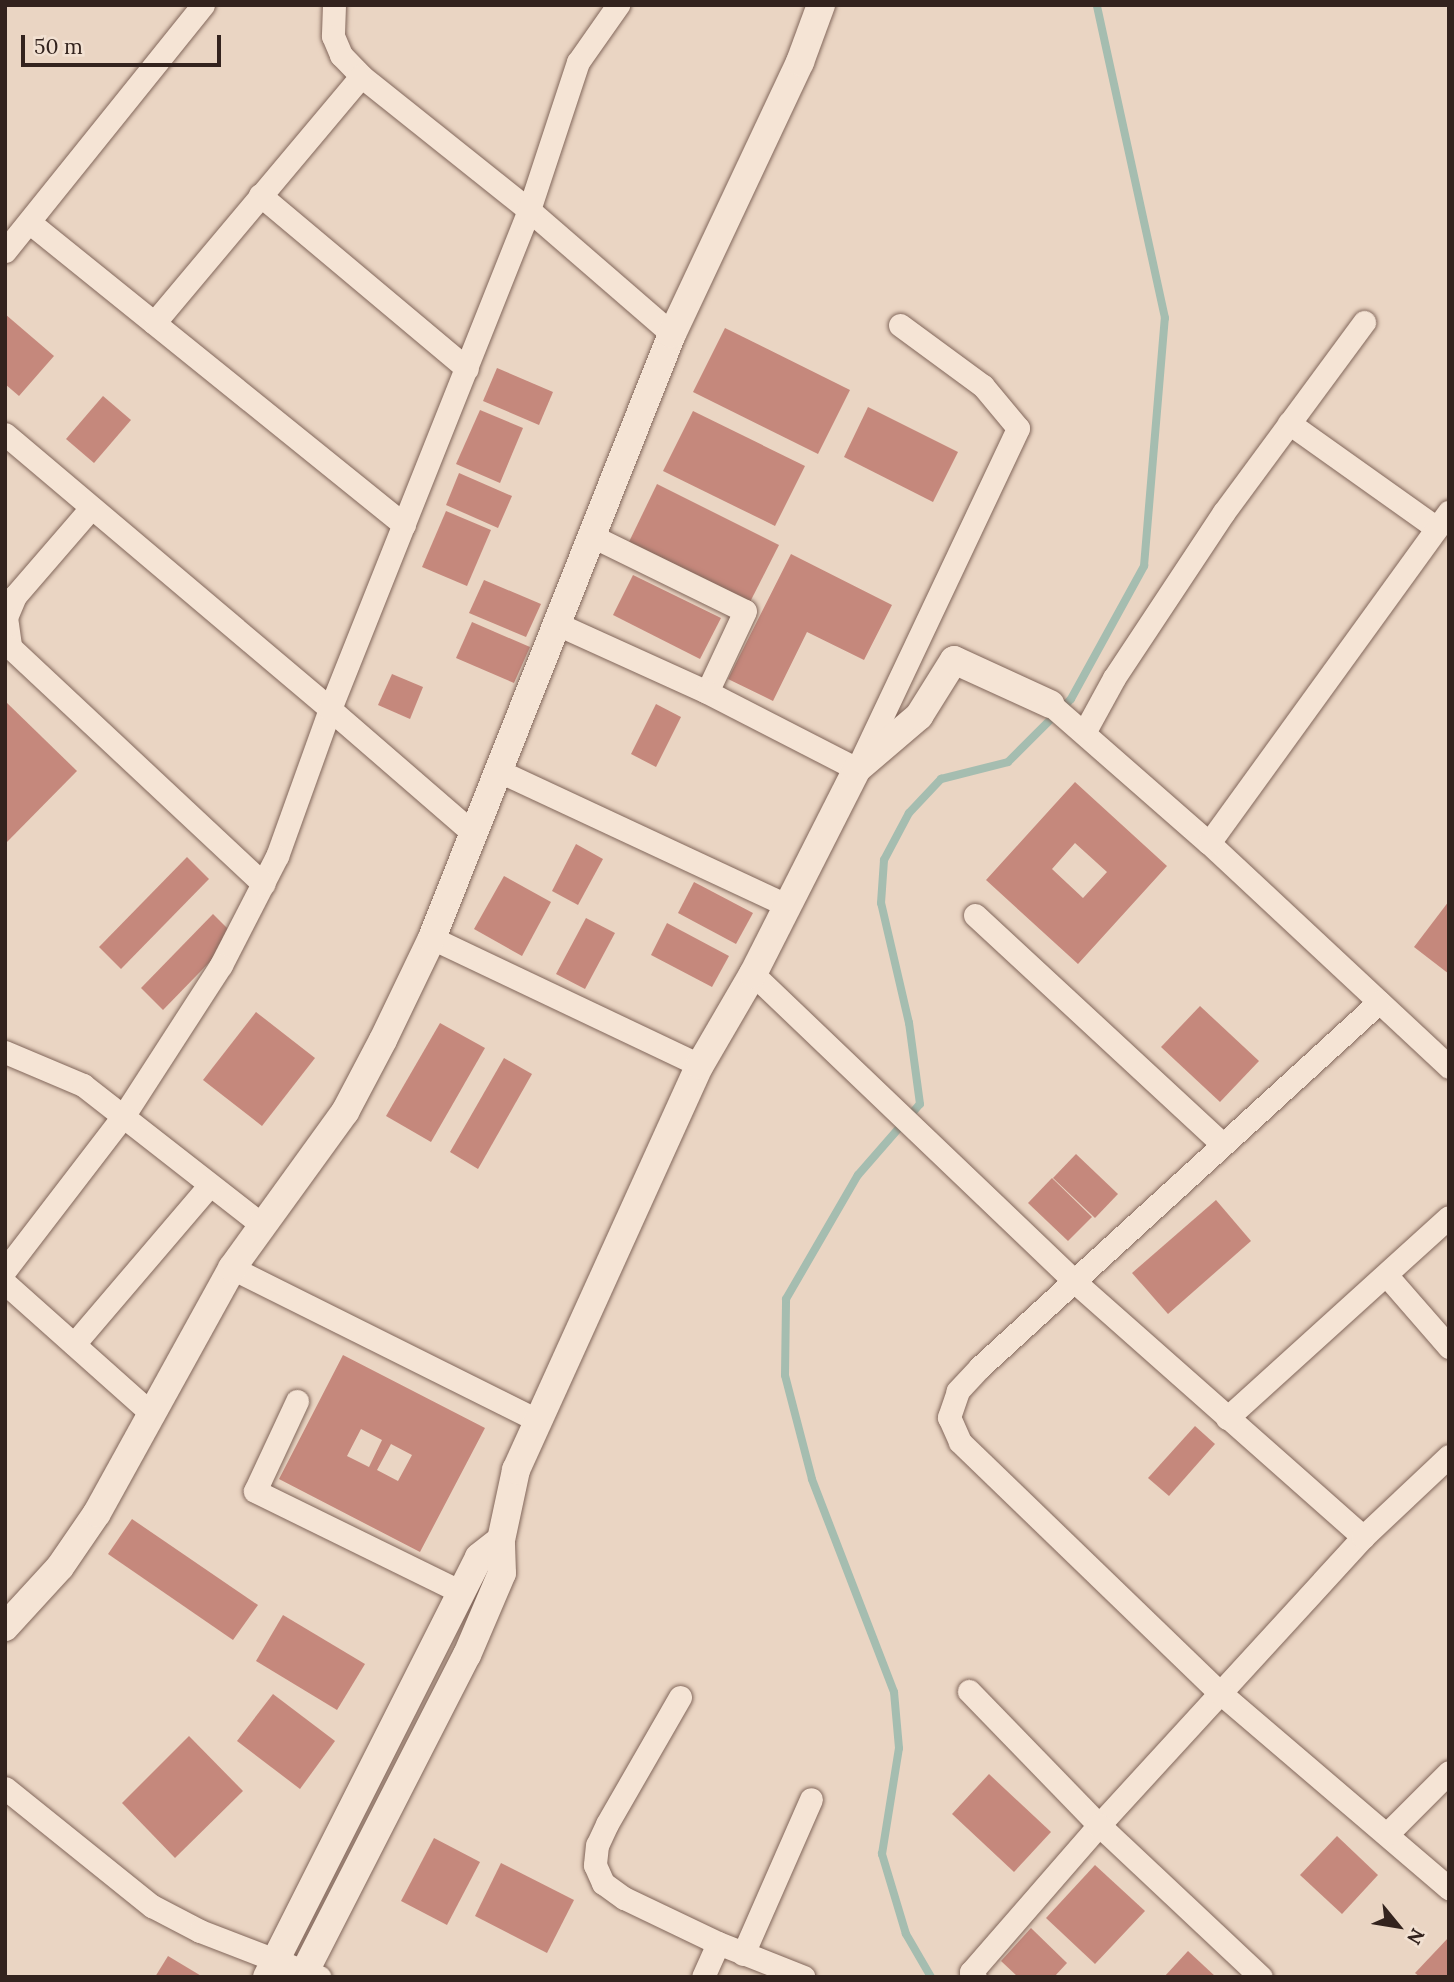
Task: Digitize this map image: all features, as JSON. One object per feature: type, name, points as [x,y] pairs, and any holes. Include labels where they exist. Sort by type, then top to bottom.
[{"type":"street","points":[[5,251],[203,5]]},
{"type":"street","points":[[334,5],[333,36],[341,55],[362,76],[529,210],[672,334]]},
{"type":"street","points":[[5,1270],[124,1115],[221,965],[263,884],[529,210],[578,62],[618,5]]},
{"type":"street","points":[[5,1627],[60,1567],[153,1415],[232,1268],[261,1224],[345,1112],[432,938],[672,334],[800,62],[821,5]]},
{"type":"street","points":[[154,323],[362,76]]},
{"type":"street","points":[[260,195],[467,369]]},
{"type":"street","points":[[29,222],[404,525]]},
{"type":"street","points":[[1069,718],[1114,678],[1289,423],[1364,321]]},
{"type":"street","points":[[5,1788],[152,1906],[271,1967],[308,1975],[467,1655],[502,1573],[501,1540],[516,1470],[537,1420],[700,1065],[752,974],[857,769],[1017,428],[983,386],[900,325]]},
{"type":"street","points":[[1209,844],[1443,520],[1289,423]]},
{"type":"street","points":[[5,434],[473,833]]},
{"type":"street","points":[[90,508],[15,596],[6,617],[10,647],[263,884]]},
{"type":"street","points":[[592,536],[745,611],[707,692]]},
{"type":"street","points":[[555,623],[707,692],[857,769]]},
{"type":"street","points":[[857,769],[919,716],[954,660],[1069,718],[1449,1067]]},
{"type":"street","points":[[499,771],[786,905]]},
{"type":"street","points":[[975,915],[1222,1144]]},
{"type":"street","points":[[432,938],[700,1065]]},
{"type":"street","points":[[752,974],[1075,1282],[1363,1537]]},
{"type":"street","points":[[1379,1002],[1222,1144],[958,1391],[950,1406],[951,1428],[1218,1691],[1388,1833],[1449,1888]]},
{"type":"street","points":[[5,1052],[83,1086],[124,1115],[261,1224]]},
{"type":"street","points":[[74,1343],[210,1185]]},
{"type":"street","points":[[1227,1418],[1388,1277],[1449,1217]]},
{"type":"street","points":[[232,1268],[537,1420]]},
{"type":"street","points":[[1388,1277],[1449,1347]]},
{"type":"street","points":[[5,1283],[153,1415]]},
{"type":"street","points":[[298,1401],[255,1491],[461,1592]]},
{"type":"street","points":[[970,1975],[1218,1691],[1363,1537],[1449,1455]]},
{"type":"street","points":[[271,1967],[479,1558],[501,1540]]},
{"type":"street","points":[[969,1691],[1100,1825],[1261,1977]]},
{"type":"street","points":[[680,1697],[607,1824],[597,1845],[595,1865],[603,1883],[624,1898],[743,1954],[804,1977]]},
{"type":"street","points":[[1388,1833],[1449,1772]]},
{"type":"street","points":[[743,1954],[811,1799]]},
{"type":"street","points":[[703,1977],[719,1943]]},
{"type":"building","points":[[5,314],[54,356],[19,396],[5,384]]},
{"type":"building","points":[[725,328],[850,390],[818,454],[693,392]]},
{"type":"building","points":[[497,368],[553,392],[539,425],[483,401]]},
{"type":"building","points":[[103,396],[131,420],[94,463],[66,439]]},
{"type":"building","points":[[868,407],[958,452],[933,502],[844,457]]},
{"type":"building","points":[[480,410],[523,428],[500,483],[456,464]]},
{"type":"building","points":[[693,411],[805,466],[775,526],[663,471]]},
{"type":"building","points":[[459,473],[512,496],[498,528],[446,505]]},
{"type":"building","points":[[657,484],[779,545],[748,606],[627,546]]},
{"type":"building","points":[[446,511],[491,530],[467,586],[422,567]]},
{"type":"building","points":[[791,554],[892,605],[864,660],[807,632],[773,701],[728,679]]},
{"type":"building","points":[[633,575],[721,618],[700,659],[613,615]]},
{"type":"building","points":[[484,580],[541,604],[526,637],[469,613]]},
{"type":"building","points":[[472,622],[530,647],[514,683],[456,658]]},
{"type":"building","points":[[392,674],[423,687],[410,719],[378,705]]},
{"type":"building","points":[[5,701],[77,771],[5,844]]},
{"type":"building","points":[[656,704],[681,717],[656,767],[631,754]]},
{"type":"building","points":[[1075,782],[1167,866],[1078,964],[986,880]],"holes":[[[1075,843],[1107,872],[1083,898],[1052,869]]]},
{"type":"building","points":[[576,844],[603,859],[578,905],[552,891]]},
{"type":"building","points":[[187,857],[209,879],[121,969],[99,947]]},
{"type":"building","points":[[504,876],[551,902],[522,956],[474,929]]},
{"type":"building","points":[[694,882],[753,913],[736,944],[678,913]]},
{"type":"building","points":[[1449,901],[1449,974],[1414,947]]},
{"type":"building","points":[[213,914],[235,936],[163,1010],[141,988]]},
{"type":"building","points":[[586,918],[615,933],[585,989],[556,974]]},
{"type":"building","points":[[667,923],[729,956],[712,987],[651,955]]},
{"type":"building","points":[[1200,1006],[1259,1061],[1220,1102],[1161,1047]]},
{"type":"building","points":[[256,1012],[315,1058],[262,1126],[203,1080]]},
{"type":"building","points":[[440,1023],[485,1048],[431,1142],[386,1116]]},
{"type":"building","points":[[504,1058],[532,1074],[478,1169],[450,1152]]},
{"type":"building","points":[[1076,1154],[1118,1194],[1095,1218],[1053,1178]]},
{"type":"building","points":[[1052,1178],[1092,1217],[1068,1241],[1028,1203]]},
{"type":"building","points":[[1216,1200],[1251,1241],[1168,1314],[1132,1273]]},
{"type":"building","points":[[343,1355],[485,1428],[420,1552],[279,1479]],"holes":[[[361,1429],[382,1440],[369,1467],[347,1456]],[[391,1444],[412,1455],[398,1481],[377,1470]]]},
{"type":"building","points":[[1195,1426],[1215,1444],[1169,1496],[1148,1478]]},
{"type":"building","points":[[132,1519],[258,1605],[233,1640],[108,1554]]},
{"type":"building","points":[[283,1615],[365,1664],[337,1710],[256,1661]]},
{"type":"building","points":[[273,1694],[335,1741],[300,1789],[237,1741]]},
{"type":"building","points":[[189,1736],[243,1791],[175,1858],[122,1803]]},
{"type":"building","points":[[989,1774],[1051,1832],[1014,1872],[952,1814]]},
{"type":"building","points":[[1337,1836],[1378,1875],[1342,1914],[1300,1875]]},
{"type":"building","points":[[434,1838],[480,1862],[447,1925],[401,1901]]},
{"type":"building","points":[[501,1863],[574,1900],[547,1953],[475,1916]]},
{"type":"building","points":[[1095,1865],[1145,1911],[1095,1964],[1046,1918]]},
{"type":"building","points":[[1031,1928],[1067,1963],[1054,1977],[1018,1977],[1001,1961]]},
{"type":"building","points":[[1449,1937],[1449,1977],[1420,1977],[1415,1973]]},
{"type":"building","points":[[1188,1951],[1216,1977],[1164,1977]]},
{"type":"building","points":[[168,1956],[203,1977],[155,1977]]},
{"type":"waterway","points":[[931,1977],[906,1934],[882,1854],[899,1748],[894,1692],[812,1479],[785,1375],[786,1299],[858,1175],[920,1104],[909,1023],[881,903],[884,860],[909,813],[941,779],[1008,762],[1071,699],[1144,566],[1165,318],[1097,5]]}]
